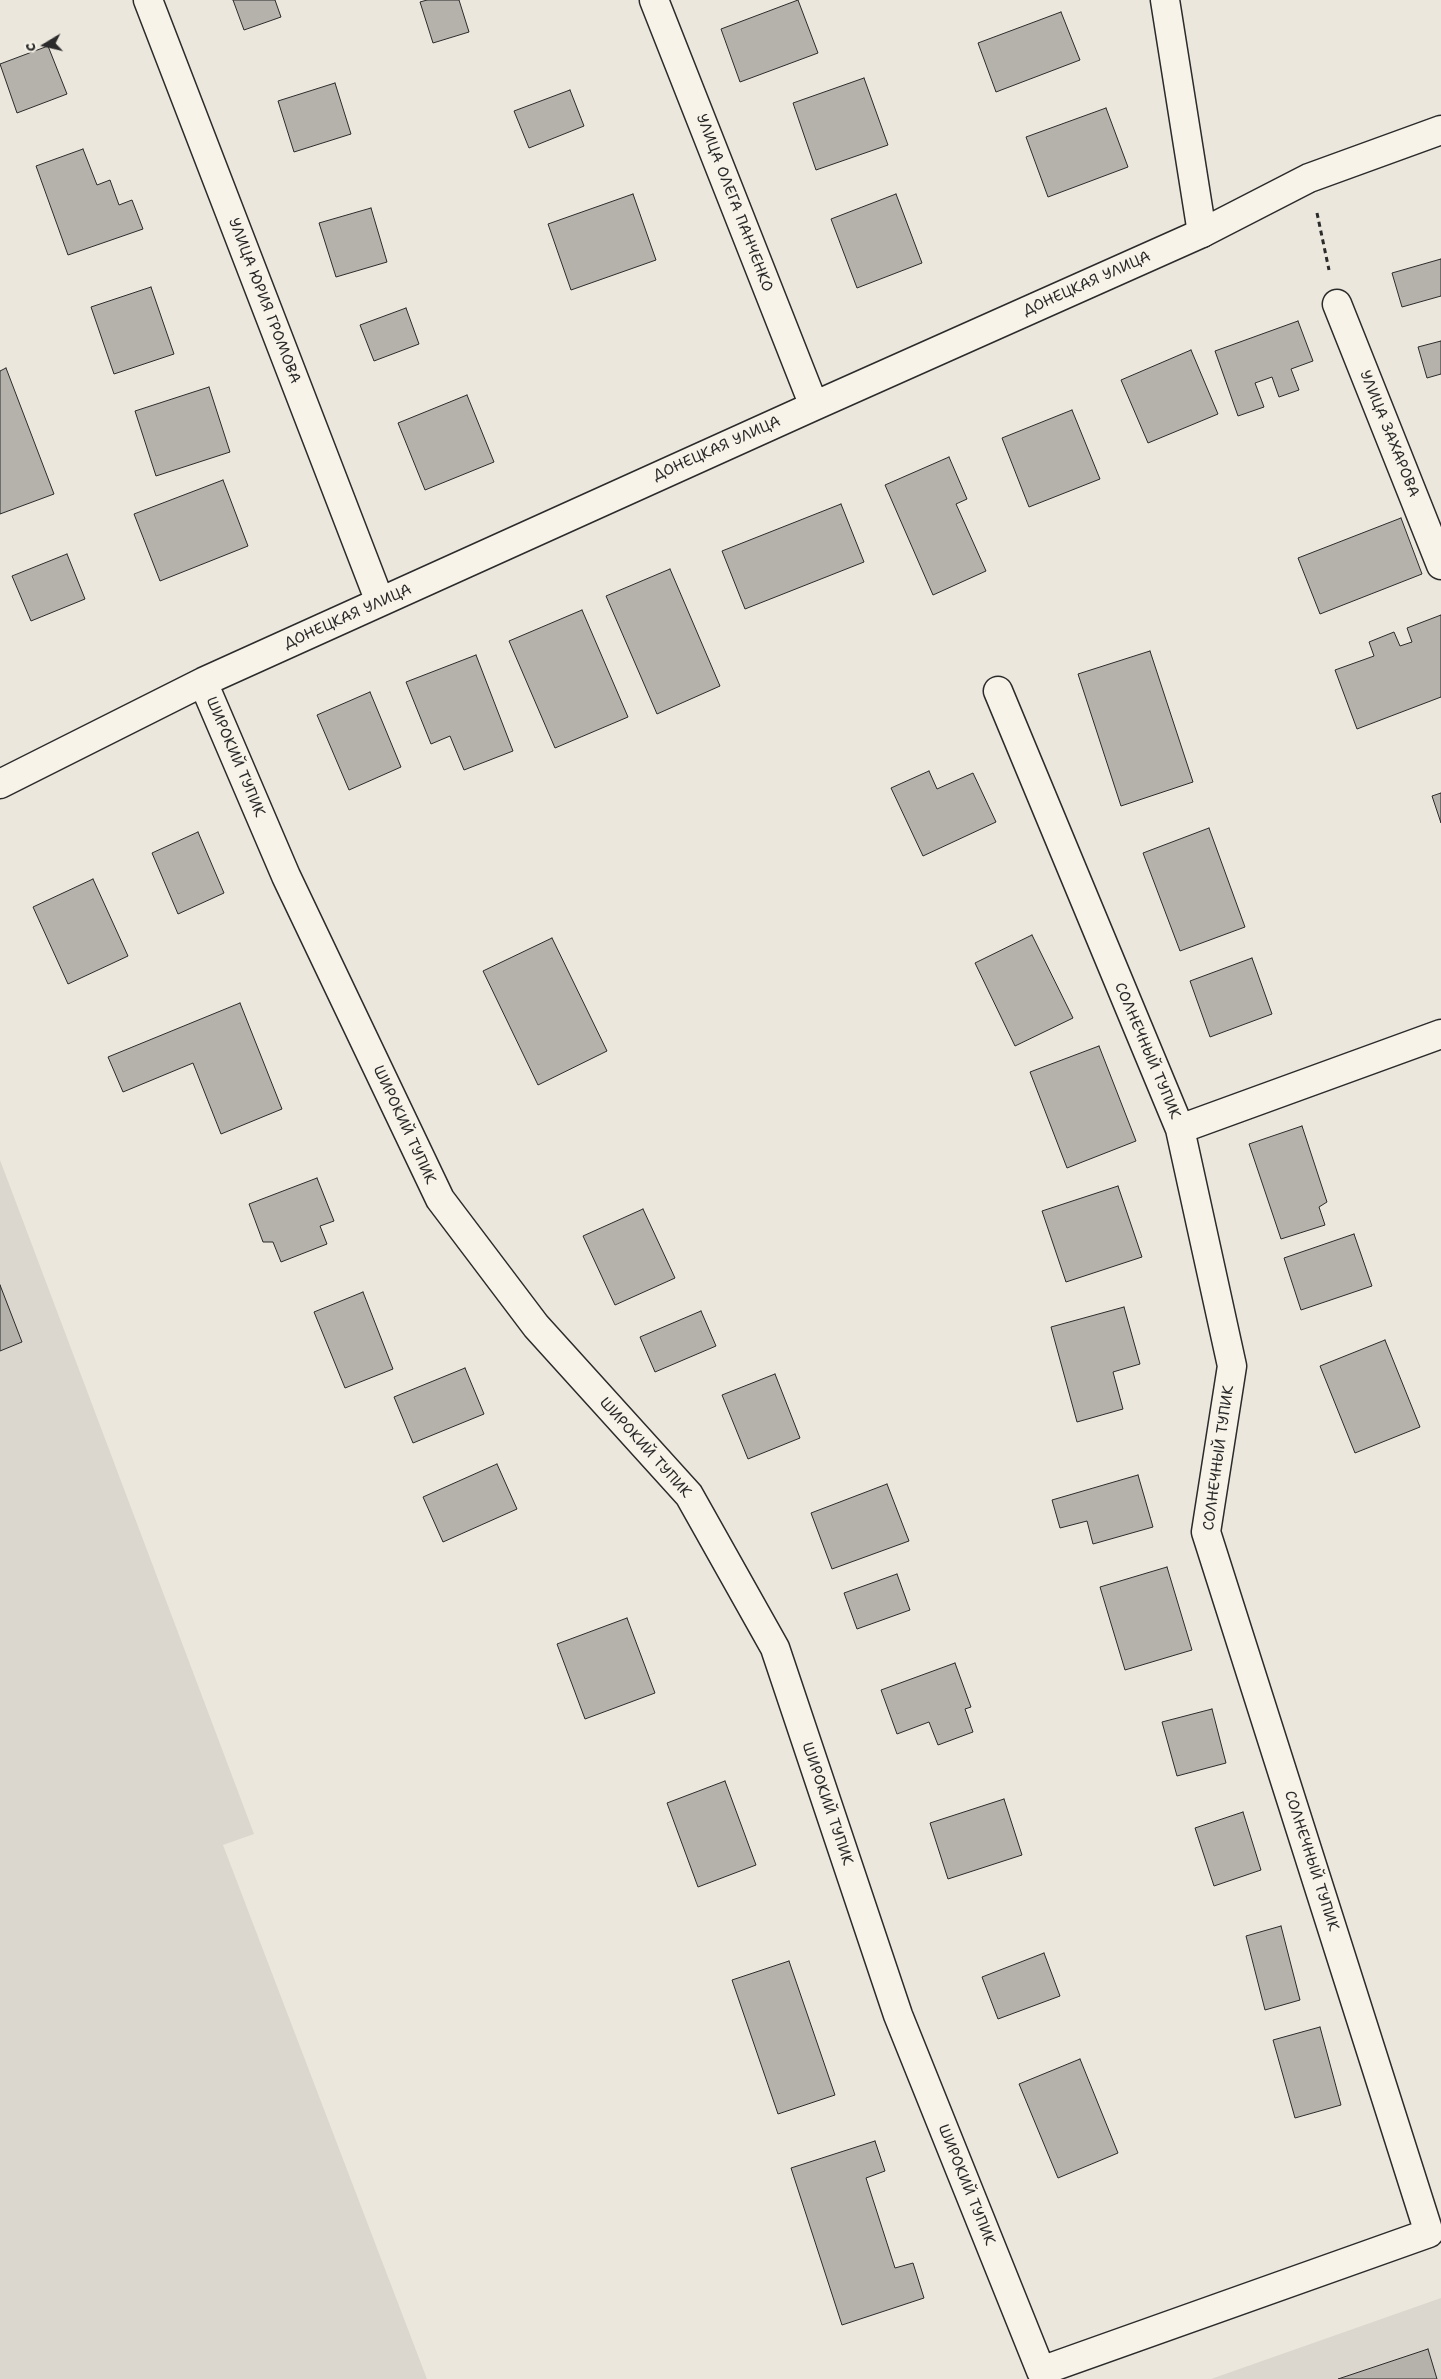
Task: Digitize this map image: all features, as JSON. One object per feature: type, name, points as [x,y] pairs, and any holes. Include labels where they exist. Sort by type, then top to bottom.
[{"type":"street","name":"УЛИЦА ЮРИЯ ГРОМОВА","points":[[148,0],[380,602]]},
{"type":"street","name":"УЛИЦА ОЛЕГА ПАНЧЕНКО","points":[[654,0],[814,406]]},
{"type":"street","points":[[1165,0],[1202,233]]},
{"type":"street","name":"ДОНЕЦКАЯ УЛИЦА","points":[[0,784],[203,682],[1202,233],[1309,178],[1441,130]]},
{"type":"street","name":"УЛИЦА ЗАХАРОВА","points":[[1336,304],[1441,565]]},
{"type":"street","name":"ШИРОКИЙ ТУПИК","points":[[203,682],[286,876],[440,1199],[536,1326],[689,1495],[775,1648],[898,2015],[1041,2371],[1429,2233]]},
{"type":"street","name":"СОЛНЕЧНЫЙ ТУПИК","points":[[998,691],[1180,1130],[1232,1366],[1206,1532],[1429,2233]]},
{"type":"street","points":[[1180,1130],[1441,1034]]},
{"type":"path","points":[[1309,178],[1336,304]]},
{"type":"shaded area","points":[[0,1160],[254,1834],[223,1845],[427,2379],[0,2379]]},
{"type":"shaded area","points":[[1441,2298],[1441,2379],[1211,2379]]},
{"type":"building","points":[[233,0],[275,0],[281,17],[244,30]]},
{"type":"building","points":[[427,0],[459,0],[469,32],[433,43],[420,2]]},
{"type":"building","points":[[798,0],[818,53],[740,82],[721,29]]},
{"type":"building","points":[[1061,12],[1080,60],[996,92],[978,43]]},
{"type":"building","points":[[48,46],[67,94],[17,113],[0,64]]},
{"type":"building","points":[[864,78],[888,145],[816,170],[793,103]]},
{"type":"building","points":[[335,83],[351,134],[294,152],[278,101]]},
{"type":"building","points":[[570,90],[584,126],[529,148],[514,111]]},
{"type":"building","points":[[1106,108],[1128,167],[1048,197],[1026,137]]},
{"type":"building","points":[[83,149],[97,185],[110,180],[119,205],[132,200],[143,229],[68,255],[36,166]]},
{"type":"building","points":[[633,194],[656,260],[571,290],[548,224]]},
{"type":"building","points":[[896,194],[922,263],[857,288],[831,219]]},
{"type":"building","points":[[371,208],[387,262],[336,277],[319,223]]},
{"type":"building","points":[[1441,259],[1441,296],[1402,307],[1392,273]]},
{"type":"building","points":[[151,287],[174,354],[114,374],[91,307]]},
{"type":"building","points":[[406,308],[419,344],[374,361],[360,325]]},
{"type":"building","points":[[1298,321],[1313,361],[1291,369],[1299,390],[1279,397],[1272,377],[1255,383],[1264,407],[1238,416],[1215,351]]},
{"type":"building","points":[[1441,341],[1441,374],[1427,378],[1418,347]]},
{"type":"building","points":[[1191,350],[1218,414],[1148,443],[1121,380]]},
{"type":"building","points":[[6,368],[54,494],[0,514],[0,371]]},
{"type":"building","points":[[209,387],[230,452],[156,476],[135,411]]},
{"type":"building","points":[[467,395],[494,462],[425,490],[398,423]]},
{"type":"building","points":[[1072,410],[1100,479],[1029,507],[1002,438]]},
{"type":"building","points":[[949,457],[967,499],[956,504],[986,571],[933,595],[885,485]]},
{"type":"building","points":[[223,480],[248,546],[160,581],[134,514]]},
{"type":"building","points":[[841,504],[864,562],[745,609],[722,551]]},
{"type":"building","points":[[1401,518],[1422,574],[1320,614],[1298,558]]},
{"type":"building","points":[[67,554],[85,599],[31,621],[12,576]]},
{"type":"building","points":[[670,569],[720,686],[657,714],[606,596]]},
{"type":"building","points":[[582,610],[628,717],[555,748],[509,641]]},
{"type":"building","points":[[1441,615],[1441,697],[1357,729],[1335,670],[1374,656],[1369,642],[1394,632],[1400,646],[1412,642],[1407,628]]},
{"type":"building","points":[[1150,651],[1193,782],[1121,806],[1078,674]]},
{"type":"building","points":[[476,655],[513,751],[464,770],[450,736],[431,744],[406,682]]},
{"type":"building","points":[[370,692],[401,767],[349,790],[317,715]]},
{"type":"building","points":[[929,771],[937,789],[973,773],[996,822],[923,856],[891,788]]},
{"type":"building","points":[[1441,793],[1441,823],[1432,796]]},
{"type":"building","points":[[1209,828],[1245,927],[1180,951],[1143,853]]},
{"type":"building","points":[[198,832],[224,893],[178,914],[152,853]]},
{"type":"building","points":[[93,879],[128,956],[68,984],[33,907]]},
{"type":"building","points":[[1032,935],[1073,1018],[1015,1046],[975,963]]},
{"type":"building","points":[[552,938],[607,1051],[538,1085],[483,971]]},
{"type":"building","points":[[1252,958],[1272,1014],[1210,1037],[1190,981]]},
{"type":"building","points":[[240,1003],[282,1109],[221,1134],[193,1063],[123,1092],[108,1057]]},
{"type":"building","points":[[1099,1046],[1136,1141],[1067,1168],[1030,1072]]},
{"type":"building","points":[[1302,1126],[1327,1202],[1319,1207],[1325,1225],[1281,1239],[1249,1144]]},
{"type":"building","points":[[317,1178],[334,1221],[320,1226],[327,1244],[281,1262],[273,1242],[263,1242],[249,1204]]},
{"type":"building","points":[[1118,1186],[1142,1257],[1066,1282],[1042,1211]]},
{"type":"building","points":[[643,1209],[675,1278],[615,1305],[583,1236]]},
{"type":"building","points":[[1354,1234],[1372,1286],[1301,1310],[1284,1258]]},
{"type":"building","points":[[0,1285],[22,1342],[0,1351]]},
{"type":"building","points":[[363,1292],[393,1369],[345,1388],[314,1312]]},
{"type":"building","points":[[1124,1307],[1140,1364],[1113,1372],[1123,1409],[1077,1422],[1051,1327]]},
{"type":"building","points":[[701,1311],[716,1346],[655,1372],[640,1337]]},
{"type":"building","points":[[1385,1340],[1420,1427],[1355,1453],[1320,1366]]},
{"type":"building","points":[[465,1368],[484,1414],[413,1443],[394,1397]]},
{"type":"building","points":[[775,1374],[800,1438],[748,1459],[722,1395]]},
{"type":"building","points":[[497,1464],[517,1509],[443,1542],[423,1497]]},
{"type":"building","points":[[1138,1475],[1153,1527],[1093,1544],[1087,1521],[1060,1528],[1052,1500]]},
{"type":"building","points":[[887,1484],[909,1541],[832,1569],[811,1513]]},
{"type":"building","points":[[1167,1567],[1192,1650],[1125,1670],[1100,1587]]},
{"type":"building","points":[[897,1574],[910,1610],[857,1629],[844,1593]]},
{"type":"building","points":[[627,1618],[655,1693],[585,1719],[557,1644]]},
{"type":"building","points":[[955,1663],[971,1707],[965,1709],[973,1732],[938,1745],[929,1722],[897,1734],[881,1690]]},
{"type":"building","points":[[1212,1709],[1226,1763],[1177,1776],[1162,1722]]},
{"type":"building","points":[[725,1781],[756,1865],[698,1887],[667,1803]]},
{"type":"building","points":[[1004,1799],[1022,1855],[948,1879],[930,1823]]},
{"type":"building","points":[[1243,1812],[1261,1870],[1214,1886],[1195,1828]]},
{"type":"building","points":[[1281,1926],[1300,2000],[1265,2010],[1246,1936]]},
{"type":"building","points":[[1044,1953],[1060,1996],[998,2019],[982,1977]]},
{"type":"building","points":[[789,1961],[835,2095],[778,2114],[732,1980]]},
{"type":"building","points":[[1320,2027],[1341,2105],[1295,2118],[1273,2040]]},
{"type":"building","points":[[1080,2059],[1118,2153],[1058,2178],[1019,2084]]},
{"type":"building","points":[[875,2141],[885,2171],[866,2178],[895,2268],[913,2263],[924,2298],[842,2325],[791,2168]]},
{"type":"building","points":[[1428,2349],[1437,2379],[1338,2379]]}]
